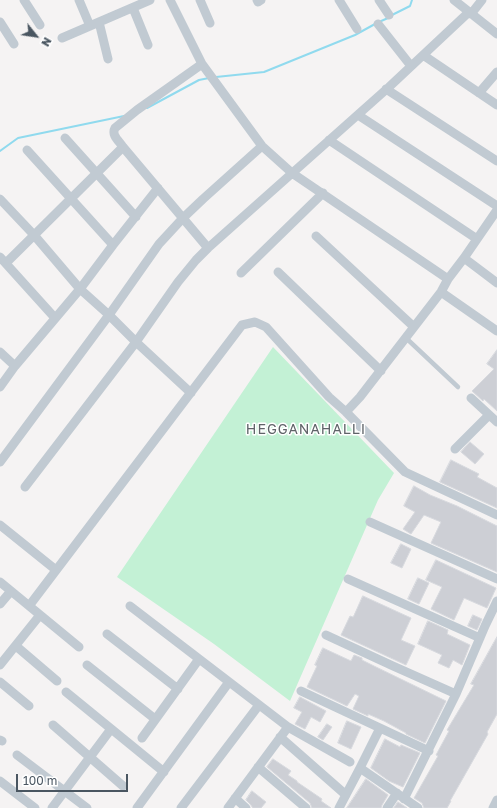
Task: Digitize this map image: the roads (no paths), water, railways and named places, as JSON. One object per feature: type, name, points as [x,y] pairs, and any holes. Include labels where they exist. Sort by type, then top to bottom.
[{"type":"street","points":[[24,0],[40,25]]},
{"type":"street","points":[[79,0],[90,26]]},
{"type":"street","points":[[62,38],[150,0]]},
{"type":"street","points":[[170,0],[202,64],[262,146],[292,173],[448,279]]},
{"type":"street","points":[[200,0],[210,23]]},
{"type":"street","points":[[257,0],[258,2],[261,0]]},
{"type":"street","points":[[339,0],[357,29]]},
{"type":"street","points":[[379,0],[389,15]]},
{"type":"street","points":[[454,0],[497,34]]},
{"type":"street","points":[[25,487],[136,342],[178,282],[196,260],[358,115],[470,13],[482,0]]},
{"type":"street","points":[[133,8],[148,45]]},
{"type":"street","points":[[0,22],[14,44]]},
{"type":"street","points":[[99,22],[108,60]]},
{"type":"street","points":[[378,24],[411,66]]},
{"type":"street","points":[[423,55],[497,105]]},
{"type":"street","points":[[202,64],[137,110],[113,131],[114,135],[123,147],[208,248]]},
{"type":"street","points":[[479,93],[497,72]]},
{"type":"street","points":[[386,89],[497,161]]},
{"type":"street","points":[[358,115],[497,206]]},
{"type":"street","points":[[65,138],[136,217]]},
{"type":"street","points":[[329,140],[477,239]]},
{"type":"street","points":[[0,462],[109,315],[154,250],[183,218],[262,146]]},
{"type":"street","points":[[55,318],[3,260],[34,235],[123,147]]},
{"type":"street","points":[[27,150],[113,245]]},
{"type":"street","points":[[0,387],[15,366],[80,289],[158,188]]},
{"type":"street","points":[[241,273],[323,193]]},
{"type":"street","points":[[0,199],[34,235],[80,289],[191,394]]},
{"type":"street","points":[[346,412],[360,397],[441,292],[448,279],[477,239],[494,222],[497,210]]},
{"type":"street","points":[[316,236],[414,327]]},
{"type":"street","points":[[464,258],[497,283]]},
{"type":"street","points":[[278,272],[381,370]]},
{"type":"street","points":[[441,292],[497,331]]},
{"type":"street","points":[[29,606],[242,325],[255,322],[266,327],[329,397],[346,412],[405,472],[497,515]]},
{"type":"street","points":[[0,352],[15,366]]},
{"type":"street","points":[[471,398],[497,422]]},
{"type":"street","points":[[455,450],[489,415]]},
{"type":"street","points":[[370,522],[497,579]]},
{"type":"street","points":[[0,525],[56,570]]},
{"type":"street","points":[[348,579],[480,638]]},
{"type":"street","points":[[0,582],[79,647]]},
{"type":"street","points":[[0,604],[11,591]]},
{"type":"street","points":[[387,808],[401,796],[429,751],[497,601]]},
{"type":"street","points":[[130,606],[288,727],[350,762]]},
{"type":"street","points":[[0,665],[40,615]]},
{"type":"street","points":[[107,634],[178,689]]},
{"type":"street","points":[[326,635],[456,694]]},
{"type":"street","points":[[16,646],[57,681]]},
{"type":"street","points":[[142,738],[199,659]]},
{"type":"street","points":[[87,665],[155,719]]},
{"type":"street","points":[[0,682],[29,706]]},
{"type":"street","points":[[137,808],[229,682]]},
{"type":"street","points":[[301,690],[429,751]]},
{"type":"street","points":[[66,692],[164,772]]},
{"type":"street","points":[[181,808],[259,705]]},
{"type":"street","points":[[52,726],[123,786]]},
{"type":"street","points":[[228,808],[288,727]]},
{"type":"street","points":[[339,808],[380,728]]},
{"type":"street","points":[[52,808],[111,729]]},
{"type":"street","points":[[280,737],[346,795]]},
{"type":"street","points":[[17,755],[87,808]]},
{"type":"street","points":[[258,767],[306,808]]},
{"type":"street","points":[[360,768],[418,808]]},
{"type":"street","points":[[0,781],[35,808]]},
{"type":"street","points":[[235,798],[246,808]]},
{"type":"street","points":[[493,808],[497,800]]},
{"type":"lane","points":[[406,338],[458,387]]},
{"type":"waterway","points":[[392,15],[410,6],[412,0]]},
{"type":"waterway","points":[[379,22],[388,18]]},
{"type":"waterway","points":[[216,77],[264,72],[355,35],[375,24]]},
{"type":"waterway","points":[[147,108],[199,80],[209,78]]},
{"type":"waterway","points":[[0,151],[18,138],[124,116]]},
{"type":"district","name":"HEGGANAHALLI","points":[[306,430]]}]
